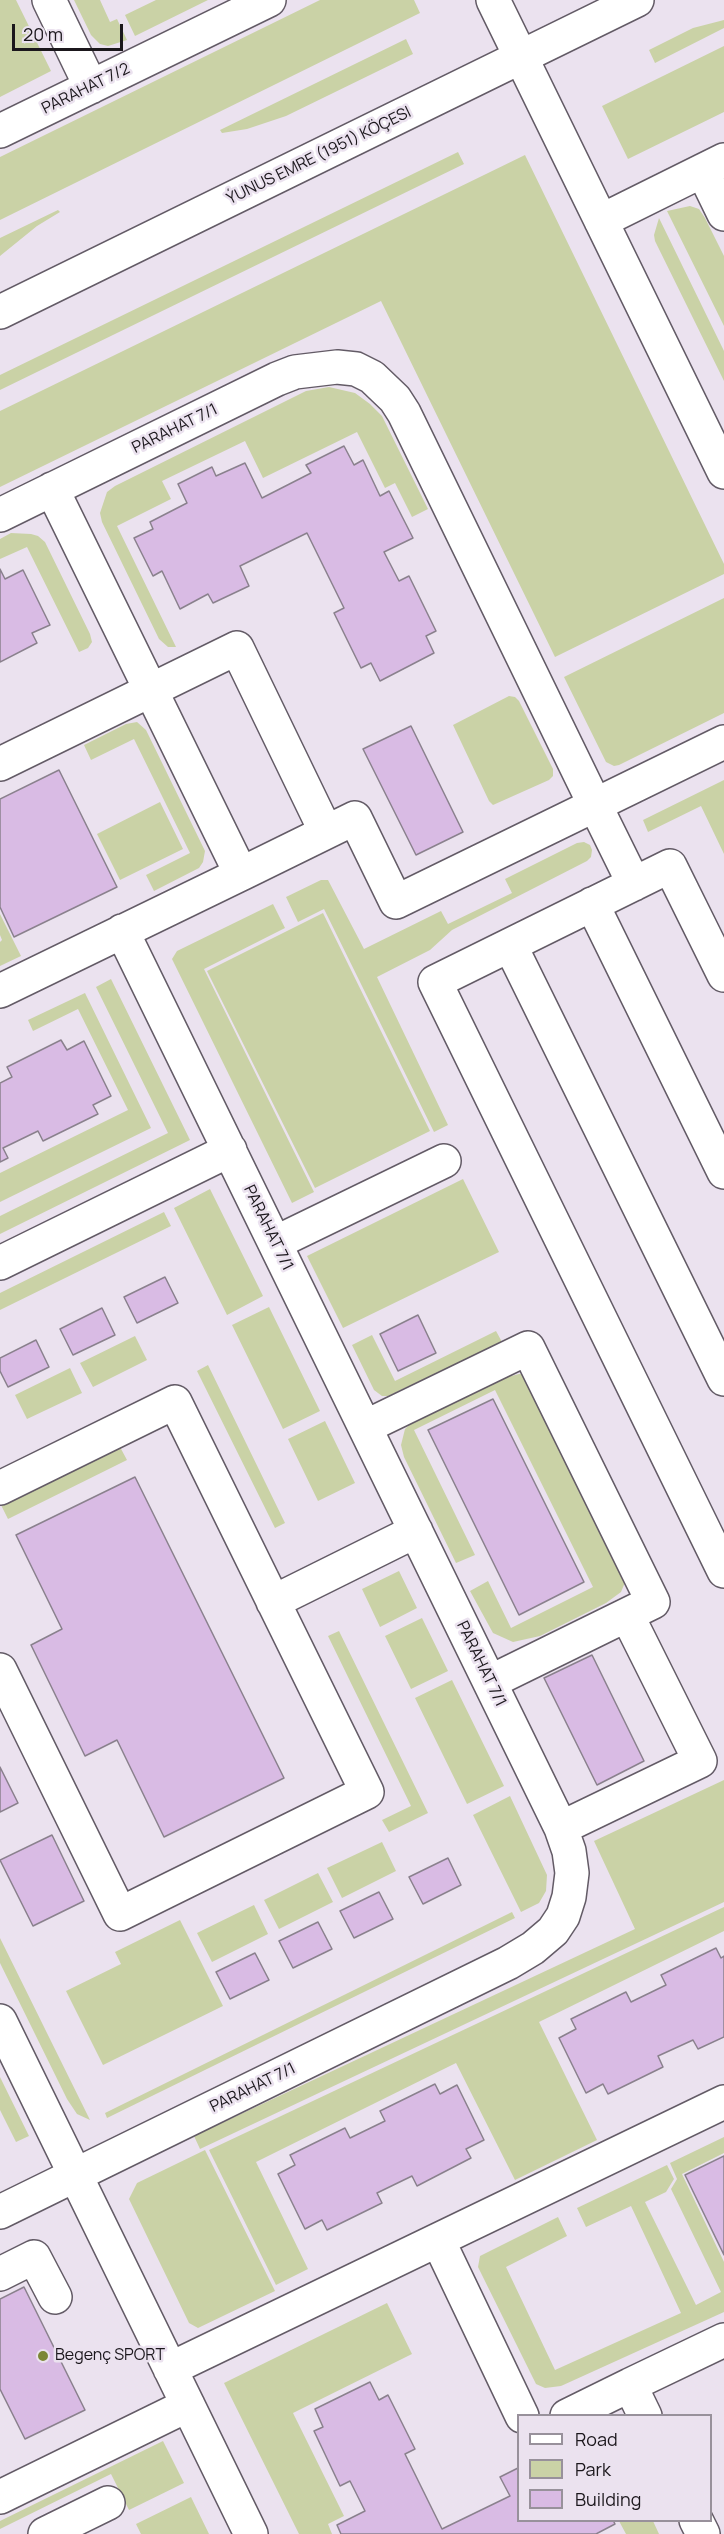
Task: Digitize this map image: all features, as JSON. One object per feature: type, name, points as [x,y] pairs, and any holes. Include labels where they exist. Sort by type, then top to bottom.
[{"type":"street","points":[[49,0],[91,87]]},
{"type":"street","name":"PARAHAT 7/2","points":[[0,131],[269,0]]},
{"type":"street","points":[[493,0],[724,472]]},
{"type":"street","name":"ÝUNUS EMRE (1951) KÖÇESI","points":[[0,312],[637,0]]},
{"type":"street","points":[[601,221],[713,165],[724,214]]},
{"type":"street","name":"PARAHAT 7/1","points":[[0,515],[277,379],[295,372],[317,368],[356,369],[385,387],[404,413],[595,805]]},
{"type":"street","points":[[52,489],[241,874]]},
{"type":"street","points":[[0,764],[237,648],[326,832]]},
{"type":"street","points":[[0,991],[355,818],[396,902],[724,742]]},
{"type":"street","points":[[595,805],[634,884]]},
{"type":"street","points":[[724,975],[670,866],[435,982],[724,1571]]},
{"type":"street","points":[[592,904],[724,1172]]},
{"type":"street","name":"PARAHAT 7/1","points":[[0,2212],[508,1963],[533,1948],[553,1931],[563,1916],[569,1897],[572,1873],[569,1851],[561,1828],[122,931]]},
{"type":"street","points":[[510,945],[724,1379]]},
{"type":"street","points":[[0,1263],[230,1150]]},
{"type":"street","points":[[275,1243],[444,1161]]},
{"type":"street","points":[[365,1427],[528,1348],[653,1602],[490,1682]]},
{"type":"street","points":[[0,1488],[175,1402],[367,1792],[120,1914],[4,1686]]},
{"type":"street","points":[[273,1602],[416,1531]]},
{"type":"street","points":[[561,1828],[700,1761],[627,1615]]},
{"type":"street","points":[[0,2021],[251,2534]]},
{"type":"street","points":[[170,2369],[724,2102]]},
{"type":"street","points":[[438,2240],[522,2414]]},
{"type":"street","points":[[0,2274],[34,2257],[55,2297]]},
{"type":"street","points":[[569,2414],[724,2340]]},
{"type":"street","points":[[630,2385],[644,2414]]},
{"type":"street","points":[[0,2497],[188,2405]]},
{"type":"street","points":[[45,2534],[108,2504]]},
{"type":"green space","points":[[0,0],[16,0],[51,71],[0,97]]},
{"type":"green space","points":[[74,0],[100,0],[110,22],[117,19],[127,40],[108,46],[100,44],[91,35]]},
{"type":"green space","points":[[156,0],[208,0],[135,36],[125,15]]},
{"type":"green space","points":[[320,0],[414,0],[420,13],[0,220],[0,157]]},
{"type":"green space","points":[[724,20],[724,28],[655,63],[649,50],[693,28]]},
{"type":"green space","points":[[406,39],[413,54],[286,116],[247,129],[222,133],[220,130]]},
{"type":"green space","points":[[724,46],[724,112],[628,159],[602,106]]},
{"type":"green space","points":[[458,152],[464,164],[0,390],[0,375]]},
{"type":"green space","points":[[525,155],[724,564],[724,574],[555,657],[381,301],[0,487],[0,411]]},
{"type":"green space","points":[[690,206],[699,209],[724,256],[724,326],[667,211]]},
{"type":"green space","points":[[58,210],[60,212],[37,226],[0,256],[0,238]]},
{"type":"green space","points":[[659,218],[724,351],[724,381],[655,241],[654,235]]},
{"type":"green space","points":[[329,387],[355,393],[382,416],[428,509],[412,517],[395,483],[385,488],[357,432],[263,478],[245,441],[162,481],[171,499],[117,526],[176,647],[168,647],[159,639],[102,522],[100,513],[107,492],[306,391]]},
{"type":"green space","points":[[11,533],[31,534],[45,542],[90,634],[92,642],[88,648],[79,652],[27,547],[0,559],[0,539]]},
{"type":"green space","points":[[724,598],[724,713],[619,765],[614,766],[606,762],[564,677]]},
{"type":"green space","points":[[509,696],[519,701],[553,769],[553,776],[549,780],[493,805],[453,725]]},
{"type":"green space","points":[[137,722],[146,730],[205,851],[199,868],[154,891],[146,875],[190,853],[134,739],[91,760],[84,745],[126,724]]},
{"type":"green space","points":[[724,780],[724,854],[701,806],[648,832],[643,820]]},
{"type":"green space","points":[[160,802],[183,849],[120,880],[97,834]]},
{"type":"green space","points":[[584,842],[590,845],[592,850],[591,857],[587,861],[452,930],[430,950],[377,977],[448,1125],[434,1132],[324,909],[298,922],[286,897],[321,880],[328,880],[364,949],[441,911],[448,924],[512,893],[505,879],[577,843]]},
{"type":"green space","points":[[273,904],[285,928],[204,969],[314,1192],[292,1203],[172,959],[177,951]]},
{"type":"green space","points":[[323,913],[430,1131],[315,1188],[207,971]]},
{"type":"green space","points":[[0,914],[21,956],[0,966],[0,942],[2,940]]},
{"type":"green space","points":[[111,979],[190,1140],[0,1234],[0,1216],[168,1133],[96,987]]},
{"type":"green space","points":[[85,993],[151,1128],[0,1202],[0,1173],[128,1110],[78,1009],[33,1031],[28,1020]]},
{"type":"green space","points":[[463,1179],[499,1252],[343,1328],[307,1256]]},
{"type":"green space","points":[[210,1189],[263,1296],[227,1315],[174,1208]]},
{"type":"green space","points":[[164,1212],[171,1226],[0,1310],[0,1293]]},
{"type":"green space","points":[[269,1307],[320,1411],[283,1429],[232,1325]]},
{"type":"green space","points":[[496,1331],[502,1342],[388,1396],[382,1396],[374,1390],[352,1345],[372,1335],[395,1381]]},
{"type":"green space","points":[[135,1336],[147,1360],[93,1387],[80,1363]]},
{"type":"green space","points":[[208,1365],[285,1523],[275,1528],[197,1371]]},
{"type":"green space","points":[[70,1368],[82,1393],[27,1419],[15,1395]]},
{"type":"green space","points":[[523,1374],[626,1580],[621,1592],[606,1603],[540,1636],[513,1642],[493,1633],[470,1591],[488,1581],[511,1628],[593,1587],[495,1390],[414,1430],[475,1555],[456,1563],[404,1457],[401,1445],[405,1429],[412,1422],[496,1380]]},
{"type":"green space","points":[[325,1421],[355,1483],[318,1501],[288,1439]]},
{"type":"green space","points":[[120,1447],[127,1460],[8,1519],[1,1505]]},
{"type":"green space","points":[[399,1571],[417,1608],[380,1627],[362,1589]]},
{"type":"green space","points":[[422,1618],[448,1671],[411,1689],[385,1636]]},
{"type":"green space","points":[[339,1631],[428,1813],[389,1832],[382,1820],[411,1806],[328,1636]]},
{"type":"green space","points":[[452,1680],[504,1786],[467,1804],[415,1698]]},
{"type":"green space","points":[[724,1780],[724,1902],[200,2149],[194,2136],[635,1929],[594,1841]]},
{"type":"green space","points":[[510,1796],[547,1875],[546,1891],[539,1903],[521,1912],[473,1815]]},
{"type":"green space","points":[[382,1842],[396,1871],[342,1898],[327,1868]]},
{"type":"green space","points":[[318,1873],[333,1902],[279,1929],[264,1900]]},
{"type":"green space","points":[[254,1905],[268,1934],[212,1962],[197,1933]]},
{"type":"green space","points":[[724,1907],[724,1931],[539,2022],[597,2140],[515,2180],[456,2063],[256,2162],[308,2269],[276,2285],[209,2150]]},
{"type":"green space","points":[[512,1912],[515,1918],[107,2118],[105,2113]]},
{"type":"green space","points":[[180,1920],[223,2006],[103,2065],[66,1991],[121,1964],[115,1952]]},
{"type":"green space","points":[[0,1938],[90,2120],[77,2114],[67,2099],[0,1963]]},
{"type":"green space","points":[[0,2077],[29,2136],[16,2142],[0,2110]]},
{"type":"green space","points":[[724,2137],[724,2153],[682,2174],[724,2262],[724,2312],[561,2386],[545,2388],[536,2384],[478,2267],[480,2256],[558,2217],[567,2236],[506,2267],[555,2370],[681,2313],[631,2206],[586,2227],[577,2208],[667,2165],[674,2179],[666,2192],[645,2202],[696,2305],[721,2292],[671,2189],[677,2179],[670,2163]]},
{"type":"green space","points":[[205,2150],[275,2291],[198,2328],[189,2323],[129,2199],[137,2183]]},
{"type":"green space","points":[[387,2303],[412,2354],[293,2413],[344,2516],[328,2524],[332,2534],[299,2534],[224,2383]]},
{"type":"green space","points":[[163,2441],[184,2483],[129,2510],[111,2474],[0,2529],[0,2521]]},
{"type":"green space","points":[[191,2497],[209,2534],[141,2534],[136,2524]]},
{"type":"green space","points":[[620,2522],[653,2522],[659,2534],[626,2534]]},
{"type":"building","points":[[344,446],[354,465],[363,460],[380,496],[389,491],[413,538],[384,552],[399,581],[409,576],[436,631],[426,636],[434,653],[380,681],[371,663],[361,668],[334,613],[344,608],[307,533],[240,566],[249,586],[213,603],[208,594],[180,609],[162,571],[153,576],[134,538],[153,529],[150,522],[187,503],[178,484],[212,467],[216,476],[245,463],[262,498],[311,473],[306,465]]},
{"type":"building","points":[[0,569],[5,579],[23,570],[50,625],[32,633],[37,643],[0,662]]},
{"type":"building","points":[[411,726],[463,832],[416,855],[363,749]]},
{"type":"building","points":[[59,770],[117,887],[14,937],[0,907],[0,799]]},
{"type":"building","points":[[61,1040],[67,1050],[84,1041],[111,1096],[93,1105],[98,1114],[43,1141],[38,1131],[3,1148],[8,1158],[0,1162],[0,1083],[12,1077],[7,1067]]},
{"type":"building","points":[[165,1277],[178,1303],[137,1323],[124,1297]]},
{"type":"building","points":[[102,1308],[115,1335],[73,1355],[60,1329]]},
{"type":"building","points":[[418,1315],[436,1353],[398,1371],[380,1334]]},
{"type":"building","points":[[36,1340],[49,1367],[8,1387],[0,1371],[0,1358]]},
{"type":"building","points":[[493,1399],[584,1582],[519,1615],[428,1430]]},
{"type":"building","points":[[135,1477],[284,1778],[164,1837],[117,1740],[85,1756],[31,1645],[62,1629],[16,1535]]},
{"type":"building","points":[[592,1655],[644,1761],[597,1785],[544,1678]]},
{"type":"building","points":[[0,1767],[18,1803],[0,1812]]},
{"type":"building","points":[[52,1835],[84,1901],[33,1926],[0,1860]]},
{"type":"building","points":[[448,1858],[461,1885],[423,1904],[409,1877]]},
{"type":"building","points":[[379,1892],[393,1919],[354,1938],[340,1911]]},
{"type":"building","points":[[318,1922],[332,1949],[293,1968],[279,1941]]},
{"type":"building","points":[[716,1948],[721,1958],[724,1956],[724,2037],[698,2049],[693,2040],[658,2056],[663,2067],[608,2094],[603,2084],[586,2093],[559,2038],[576,2029],[571,2019],[626,1992],[631,2002],[666,1985],[661,1975]]},
{"type":"building","points":[[255,1953],[269,1980],[230,1999],[216,1972]]},
{"type":"building","points":[[435,2084],[440,2094],[457,2085],[484,2140],[466,2149],[471,2158],[417,2186],[412,2176],[377,2193],[382,2203],[327,2230],[322,2220],[305,2229],[278,2174],[295,2165],[290,2155],[345,2128],[350,2138],[385,2121],[380,2111]]},
{"type":"building","points":[[724,2156],[724,2255],[685,2175]]},
{"type":"building","points":[[24,2287],[85,2410],[25,2439],[0,2389],[0,2299]]},
{"type":"building","points":[[370,2382],[379,2400],[388,2395],[415,2449],[405,2454],[442,2529],[510,2496],[500,2477],[517,2468],[517,2522],[614,2522],[615,2524],[596,2534],[341,2534],[337,2525],[365,2511],[350,2481],[340,2486],[314,2431],[323,2427],[315,2409]]},
{"type":"place","name":"Begenç SPORT","points":[[43,2356]]}]
